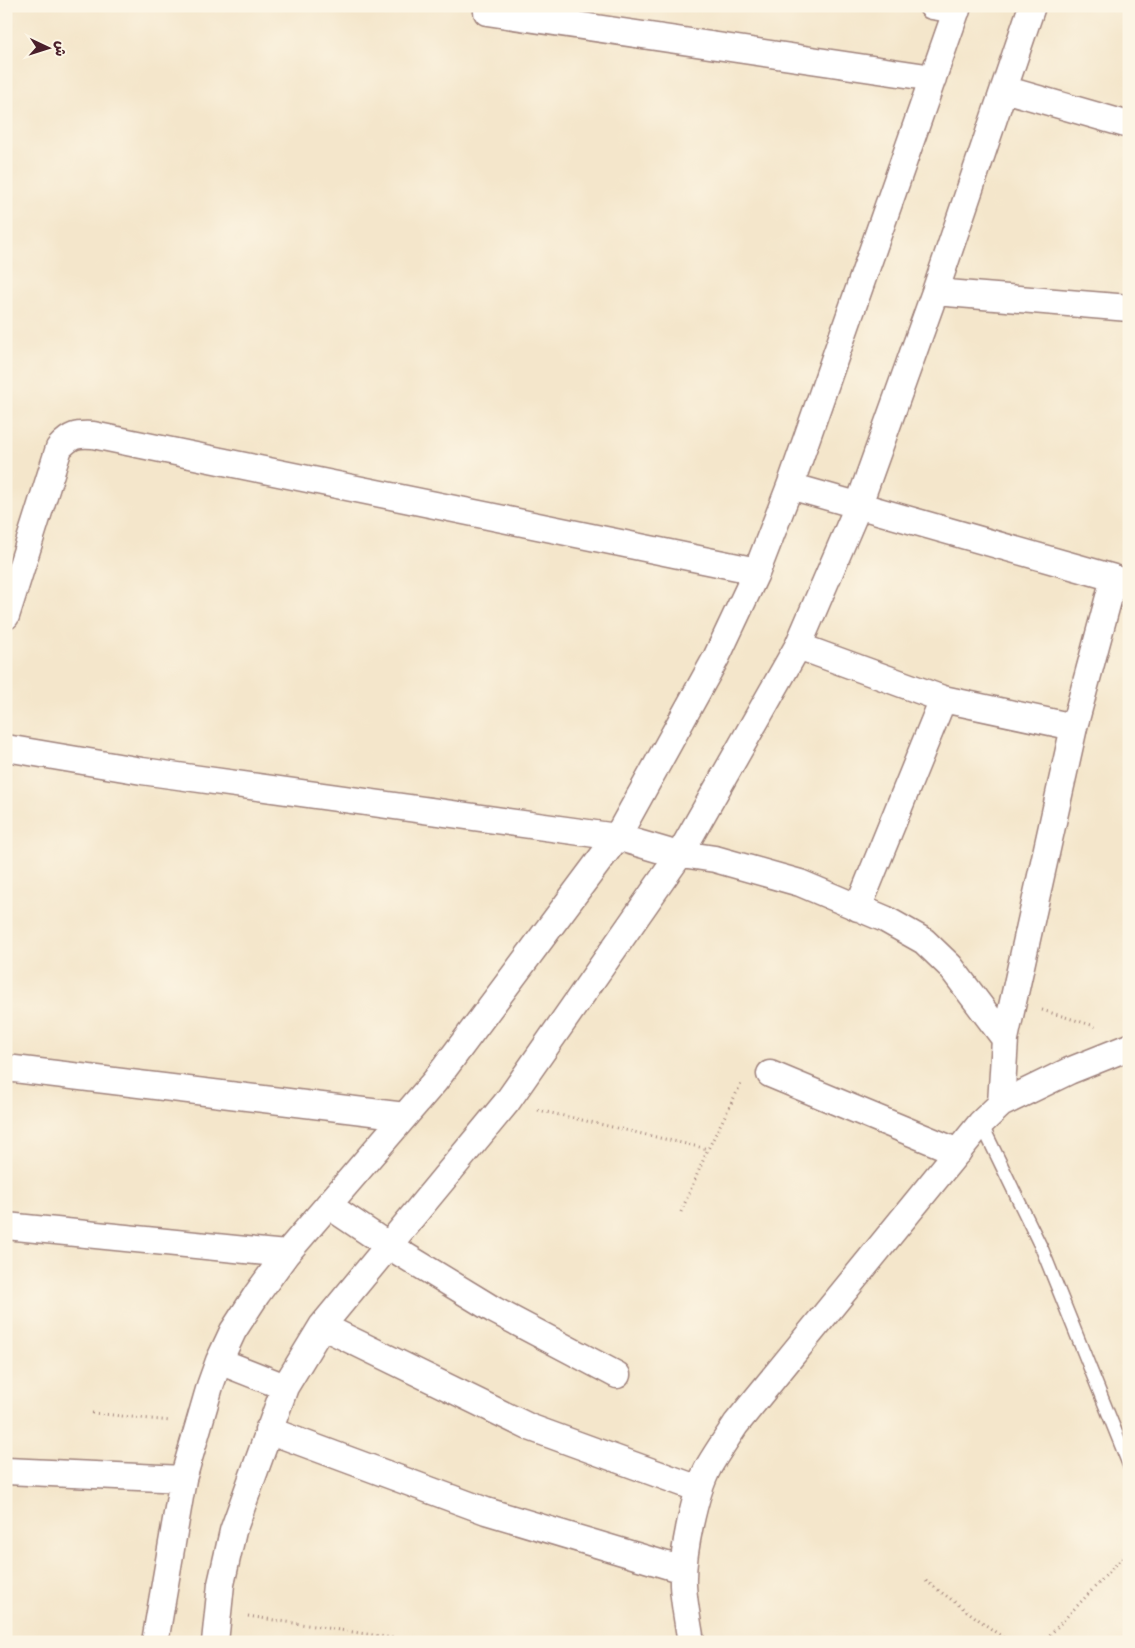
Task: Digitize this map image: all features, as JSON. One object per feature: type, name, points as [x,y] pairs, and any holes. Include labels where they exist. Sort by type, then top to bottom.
[{"type":"street","points":[[215,1642],[217,1611],[233,1531],[285,1387],[322,1326],[507,1102],[680,854],[798,646],[859,504],[935,292],[1032,6]]},
{"type":"street","points":[[155,1642],[183,1478],[219,1361],[238,1324],[286,1254],[446,1066],[617,837],[716,658],[757,571],[790,486],[933,78],[949,8]]},
{"type":"street","points":[[488,12],[933,78]]},
{"type":"street","points":[[1004,89],[1129,125]]},
{"type":"street","points":[[935,292],[1129,308]]},
{"type":"street","points":[[6,616],[59,448],[68,438],[79,434],[93,435],[757,571]]},
{"type":"street","points":[[790,486],[859,504],[1114,578],[1074,727],[1005,1039],[1001,1104]]},
{"type":"street","points":[[798,646],[944,699],[1074,727]]},
{"type":"street","points":[[858,908],[944,699]]},
{"type":"street","points":[[6,748],[142,771],[617,837],[680,854],[714,859],[800,883],[884,919],[924,941],[950,966],[1005,1039]]},
{"type":"street","points":[[691,1642],[683,1586],[683,1570],[691,1520],[699,1489],[709,1467],[736,1424],[981,1123],[1001,1104],[1069,1071],[1129,1047]]},
{"type":"street","points":[[6,1068],[405,1116]]},
{"type":"street","points":[[770,1074],[958,1152]]},
{"type":"street","points":[[328,1205],[389,1246],[494,1310],[617,1375]]},
{"type":"street","points":[[6,1226],[286,1254]]},
{"type":"street","points":[[322,1326],[529,1427],[699,1489]]},
{"type":"street","points":[[219,1361],[285,1387]]},
{"type":"street","points":[[268,1430],[486,1511],[683,1570]]},
{"type":"street","points":[[6,1471],[183,1478]]},
{"type":"lane","points":[[981,1123],[1042,1249],[1129,1466]]},
{"type":"path","points":[[1013,1002],[1102,1028]]},
{"type":"path","points":[[681,1212],[708,1149],[739,1086],[746,1076],[761,1072],[770,1074]]},
{"type":"path","points":[[507,1102],[708,1149]]},
{"type":"path","points":[[92,1413],[199,1424]]},
{"type":"path","points":[[1043,1642],[1129,1551]]},
{"type":"path","points":[[926,1581],[1009,1642]]},
{"type":"path","points":[[217,1611],[420,1642]]}]
